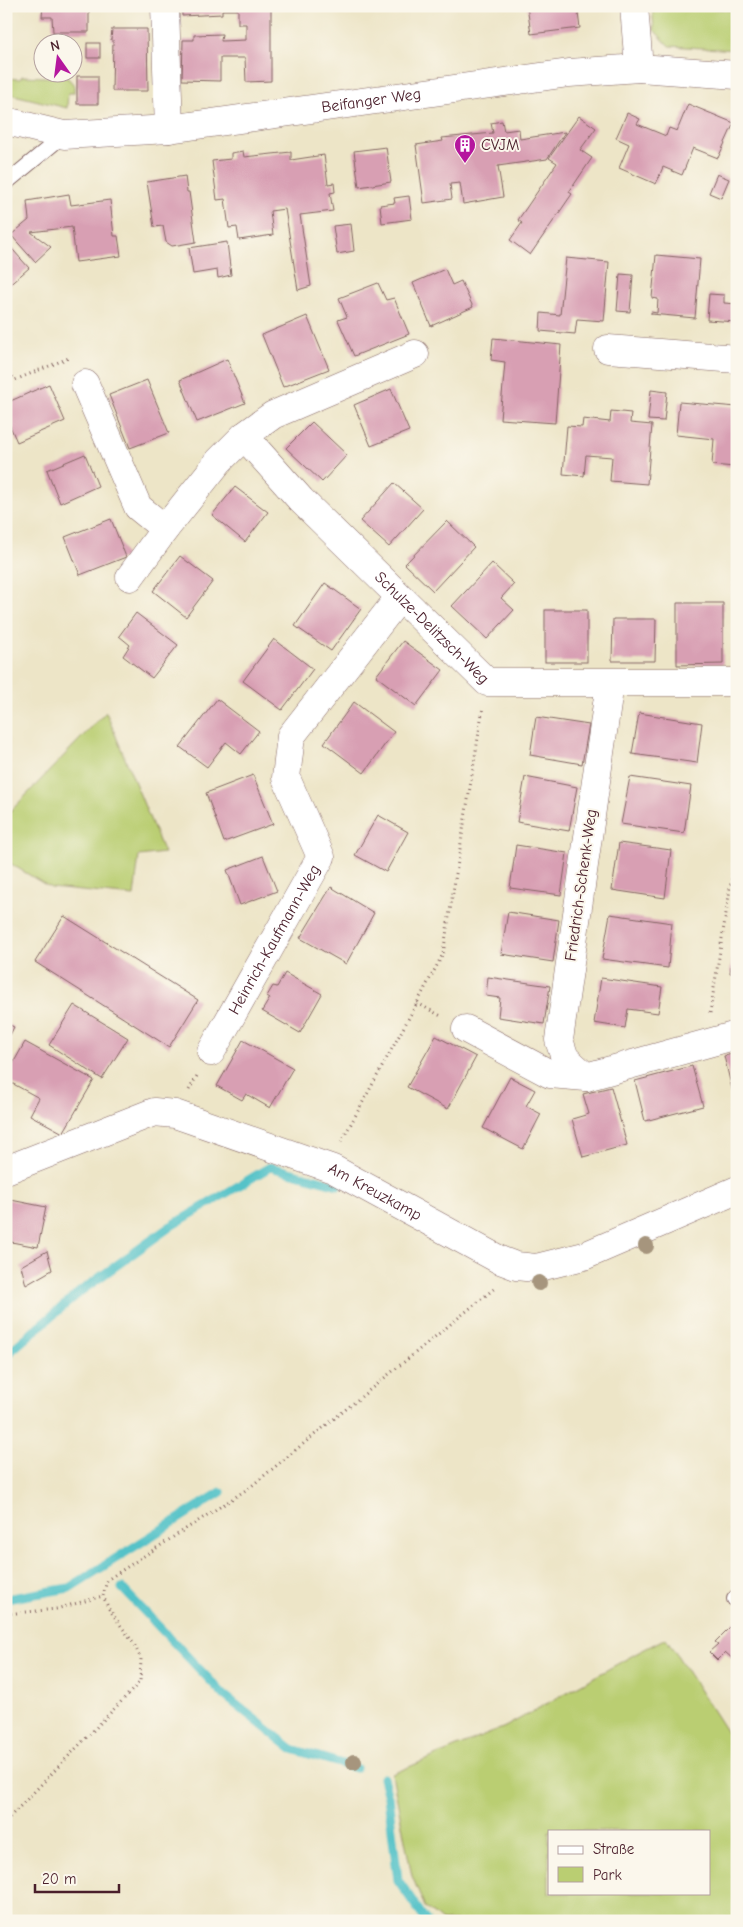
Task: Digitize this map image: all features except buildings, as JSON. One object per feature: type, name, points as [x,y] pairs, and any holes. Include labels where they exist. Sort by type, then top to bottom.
[{"type":"street","points":[[165,6],[169,129]]},
{"type":"street","points":[[634,6],[639,68]]},
{"type":"street","name":"Beifanger Weg","points":[[6,121],[64,135],[169,129],[568,73],[639,68],[737,75]]},
{"type":"street","points":[[608,349],[737,359]]},
{"type":"street","points":[[130,577],[219,461],[244,436],[273,414],[416,354]]},
{"type":"street","points":[[85,384],[138,507],[165,530]]},
{"type":"street","name":"Schulze-Delitzsch-Weg","points":[[244,436],[301,500],[487,682],[737,682]]},
{"type":"street","name":"Heinrich-Kaufmann-Weg","points":[[211,1052],[321,857],[286,778],[291,736],[400,598]]},
{"type":"street","name":"Friedrich-Schenk-Weg","points":[[586,1077],[565,1058],[559,1040],[610,683]]},
{"type":"street","points":[[466,1029],[550,1074],[586,1077],[737,1035]]},
{"type":"street","name":"Am Kreuzkamp","points":[[6,1170],[154,1112],[175,1114],[328,1167],[500,1260],[516,1266],[536,1268],[584,1256],[737,1190]]},
{"type":"lane","points":[[6,183],[64,135]]},
{"type":"path","points":[[6,369],[15,380],[74,356],[85,384]]},
{"type":"path","points":[[328,1167],[443,954],[487,682]]},
{"type":"path","points":[[708,1042],[710,1014],[737,845]]},
{"type":"path","points":[[175,1114],[211,1052]]},
{"type":"path","points":[[6,1822],[140,1682],[141,1659],[134,1644],[109,1609],[103,1596],[107,1580],[249,1488],[501,1283],[516,1266]]},
{"type":"path","points":[[6,1614],[56,1609],[103,1596]]},
{"type":"green space","points":[[652,6],[695,6],[737,11],[737,50],[669,46],[654,30]]},
{"type":"green space","points":[[22,76],[32,76],[32,82],[71,82],[74,85],[74,93],[68,93],[67,108],[6,93],[6,78],[20,79]]},
{"type":"green space","points":[[106,712],[164,853],[139,856],[134,896],[51,888],[6,861],[6,816]]},
{"type":"green space","points":[[666,1638],[737,1748],[737,1921],[442,1921],[425,1907],[412,1876],[392,1774],[505,1727]]},
{"type":"waterway","points":[[6,1355],[81,1291],[171,1226],[270,1167],[338,1185]]},
{"type":"waterway","points":[[6,1599],[69,1588],[221,1492]]},
{"type":"waterway","points":[[122,1588],[224,1695],[292,1749],[356,1768]]},
{"type":"waterway","points":[[383,1778],[388,1797],[398,1880],[426,1921]]},
{"type":"place","name":"CVJM","points":[[465,164]]}]
